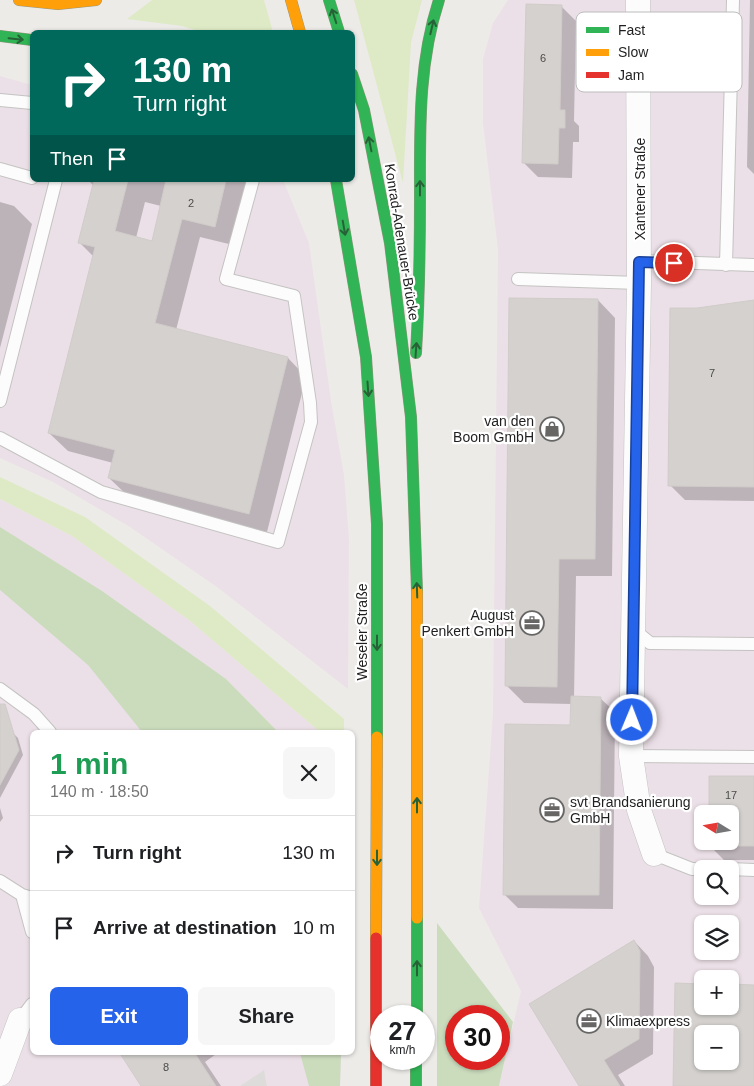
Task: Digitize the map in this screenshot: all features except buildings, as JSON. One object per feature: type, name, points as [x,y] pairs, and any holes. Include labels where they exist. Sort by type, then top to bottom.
[{"type":"main road","points":[[19,0],[51,4],[96,0]]},
{"type":"main road","points":[[291,0],[299,30]]},
{"type":"main road","points":[[329,0],[338,30]]},
{"type":"main road","points":[[417,1005],[418,622],[412,416],[420,290],[420,112],[425,55],[439,3]]},
{"type":"main road","points":[[0,36],[30,40]]},
{"type":"main road","name":"Konrad-Adenauer-Brücke","points":[[355,83],[364,110],[390,243],[412,416]]},
{"type":"main road","name":"Weseler Straße","points":[[336,182],[366,357],[378,524],[376,1086]]},
{"type":"main road","points":[[416,1070],[416,1086]]},
{"type":"street","name":"Xantener Straße","points":[[638,92],[639,272],[631,756],[639,810],[654,854]]},
{"type":"street","points":[[0,1074],[26,1012]]},
{"type":"lane","points":[[726,264],[730,92]]},
{"type":"lane","points":[[0,100],[30,103]]},
{"type":"lane","points":[[0,169],[30,177]]},
{"type":"lane","points":[[0,401],[56,182]]},
{"type":"lane","points":[[0,438],[101,492],[278,542],[310,422],[310,403],[294,296],[226,279],[252,182]]},
{"type":"lane","points":[[518,279],[639,272],[726,264],[754,266]]},
{"type":"lane","points":[[634,630],[650,643],[754,644]]},
{"type":"lane","points":[[0,689],[34,714],[48,730]]},
{"type":"lane","points":[[631,756],[754,757]]},
{"type":"lane","points":[[654,854],[694,868]]},
{"type":"lane","points":[[739,870],[754,870]]},
{"type":"lane","points":[[0,881],[27,896],[30,918]]},
{"type":"shaded area","points":[[508,0],[754,0],[754,1086],[499,1086],[503,1070],[510,1070],[510,1038],[521,991],[479,908],[493,714],[498,250],[483,123],[483,59],[493,23]]},
{"type":"shaded area","points":[[0,76],[30,84],[30,182],[284,182],[309,243],[331,401],[344,475],[349,539],[348,689],[217,587],[130,527],[53,482],[0,458]]},
{"type":"shaded area","points":[[0,499],[72,536],[189,620],[318,730],[30,730],[30,1055],[341,1055],[340,1086],[267,1086],[264,1071],[240,1086],[0,1086]]},
{"type":"shaded area","points":[[264,1070],[267,1086],[240,1086]]},
{"type":"green space","points":[[152,0],[264,0],[272,30],[195,30],[182,26],[127,19]]},
{"type":"green space","points":[[354,0],[422,0],[411,43],[403,183]]},
{"type":"green space","points":[[0,477],[85,517],[210,606],[344,719],[344,730],[318,730],[189,620],[72,536],[0,499]]},
{"type":"green space","points":[[0,527],[102,591],[226,679],[276,730],[140,730],[88,665],[0,590]]},
{"type":"green space","points":[[437,923],[500,1005],[445,1005],[445,1070],[502,1070],[499,1086],[437,1086]]},
{"type":"green space","points":[[510,1018],[513,1022],[510,1036]]},
{"type":"green space","points":[[301,1055],[341,1055],[340,1086],[309,1086]]},
{"type":"traffic: fast","points":[[329,0],[338,30]]},
{"type":"traffic: fast","points":[[416,353],[422,97],[427,48],[439,0]]},
{"type":"traffic: fast","points":[[0,36],[30,40]]},
{"type":"traffic: fast","points":[[355,83],[364,110],[390,243],[411,417],[417,591]]},
{"type":"traffic: fast","points":[[336,182],[366,357],[377,524],[377,737]]},
{"type":"traffic: fast","points":[[417,918],[417,1005]]},
{"type":"traffic: fast","points":[[416,1070],[416,1086]]},
{"type":"traffic: slow","points":[[19,0],[58,4],[96,0]]},
{"type":"traffic: slow","points":[[291,0],[299,30]]},
{"type":"traffic: slow","points":[[417,591],[417,918]]},
{"type":"traffic: slow","points":[[376,938],[377,737]]},
{"type":"traffic: jam","points":[[376,938],[376,1086]]},
{"type":"place","name":"van den Boom GmbH","points":[[552,429]]},
{"type":"place","name":"August Penkert GmbH","points":[[532,623]]},
{"type":"place","name":"svt Brandsanierung GmbH","points":[[552,810]]},
{"type":"place","name":"Klimaexpress","points":[[589,1021]]},
{"type":"route","points":[[632,720],[639,262],[674,263]]}]
